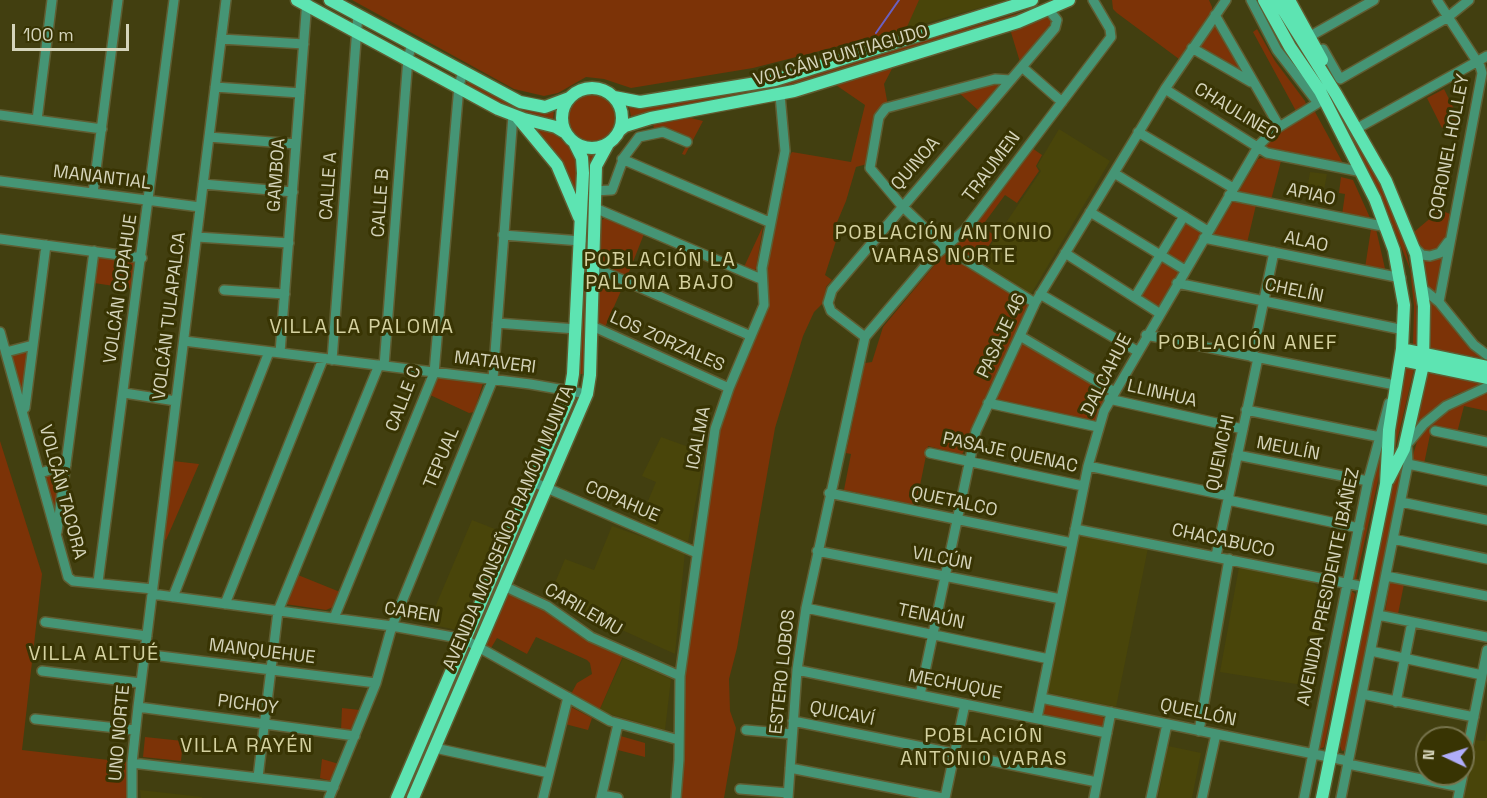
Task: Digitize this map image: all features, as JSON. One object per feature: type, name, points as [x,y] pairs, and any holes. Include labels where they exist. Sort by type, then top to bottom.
[{"type":"main road","points":[[304,2],[514,116],[555,127],[566,133],[575,144],[592,149],[608,144],[619,131],[622,114],[614,97],[600,89],[583,89],[549,106],[532,106],[503,93],[330,0]]},
{"type":"main road","name":"VOLCÁN PUNTIAGUDO","points":[[619,131],[625,126],[651,118],[780,95],[1049,10],[1069,0]]},
{"type":"main road","name":"AVENIDA PRESIDENTE IBÁÑEZ","points":[[1264,0],[1362,172],[1387,227],[1401,278],[1404,330],[1389,430],[1386,484],[1322,798]]},
{"type":"main road","name":"AVENIDA PRESIDENTE IBÁÑEZ","points":[[1277,0],[1336,94],[1390,189],[1414,248],[1423,289],[1423,359],[1406,443],[1386,484]]},
{"type":"main road","points":[[1289,0],[1324,64],[1336,94]]},
{"type":"main road","points":[[1027,2],[1049,10]]},
{"type":"main road","name":"VOLCÁN PUNTIAGUDO","points":[[614,97],[640,102],[775,80],[1027,2]]},
{"type":"main road","points":[[566,133],[562,119],[569,98]]},
{"type":"main road","points":[[1318,103],[1333,118]]},
{"type":"main road","name":"AVENIDA MONSEÑOR RAMÓN MUNITA","points":[[514,116],[554,160],[582,224]]},
{"type":"main road","name":"AVENIDA MONSEÑOR RAMÓN MUNITA","points":[[397,798],[571,391],[582,224],[583,167],[575,144]]},
{"type":"main road","name":"AVENIDA MONSEÑOR RAMÓN MUNITA","points":[[413,798],[587,394],[596,166],[608,144]]},
{"type":"main road","points":[[1402,355],[1487,367]]},
{"type":"main road","points":[[1423,359],[1487,378]]},
{"type":"street","points":[[37,120],[52,0]]},
{"type":"street","points":[[93,193],[117,0]]},
{"type":"street","name":"VOLCÁN COPAHUE","points":[[98,582],[174,0]]},
{"type":"street","name":"VOLCÁN TULAPALCA","points":[[147,636],[226,0]]},
{"type":"street","name":"TRAUMEN","points":[[817,551],[865,338],[945,246],[964,230],[1111,37],[1110,28],[1093,0]]},
{"type":"street","name":"PASAJE 46","points":[[920,694],[974,436],[988,403],[1040,294],[1165,89],[1226,0]]},
{"type":"street","points":[[1251,0],[1277,50],[1318,103]]},
{"type":"street","points":[[1289,0],[1314,34],[1339,79],[1448,17],[1469,0]]},
{"type":"street","points":[[1314,34],[1362,3],[1374,0]]},
{"type":"street","name":"CORONEL HOLLEY","points":[[1437,0],[1482,69],[1439,302]]},
{"type":"street","name":"GAMBOA","points":[[280,353],[304,44],[304,2]]},
{"type":"street","name":"QUINOA","points":[[865,338],[831,311],[829,299],[832,290],[1056,26],[1055,16],[1049,10]]},
{"type":"street","name":"CALLE A","points":[[225,604],[328,359],[358,14]]},
{"type":"street","points":[[1215,15],[1280,126]]},
{"type":"street","points":[[221,39],[304,44]]},
{"type":"street","name":"CALLE B","points":[[258,777],[278,611],[381,366],[408,58],[412,44]]},
{"type":"street","points":[[1192,48],[1253,83]]},
{"type":"street","points":[[1356,129],[1487,56]]},
{"type":"street","points":[[1022,67],[1062,102]]},
{"type":"street","name":"CALLE C","points":[[334,618],[434,373],[459,86],[463,71]]},
{"type":"street","points":[[1011,80],[995,79],[886,108],[879,117],[870,163],[873,173],[902,206],[945,246],[1035,303]]},
{"type":"street","points":[[215,87],[300,93]]},
{"type":"street","name":"CHAULINEC","points":[[1165,89],[1271,154],[1362,172]]},
{"type":"street","name":"ICALMA","points":[[676,798],[680,676],[715,429],[729,387],[764,305],[761,279],[769,222],[780,186],[785,151],[780,95]]},
{"type":"street","name":"DALCAHUE","points":[[1037,718],[1083,486],[1098,427],[1111,395],[1259,145],[1280,126],[1318,103]]},
{"type":"street","points":[[0,115],[102,129]]},
{"type":"street","name":"TEPUAL","points":[[329,798],[376,683],[392,626],[493,379],[514,116]]},
{"type":"street","points":[[596,191],[612,190],[622,159],[637,138],[651,132],[665,133],[687,142]]},
{"type":"street","name":"APIAO","points":[[1138,132],[1231,192],[1387,227]]},
{"type":"street","points":[[209,137],[296,144]]},
{"type":"street","points":[[622,159],[769,222]]},
{"type":"street","name":"ALAO","points":[[1114,173],[1184,216],[1206,234],[1274,252],[1401,278]]},
{"type":"street","name":"MANANTIAL","points":[[0,181],[200,207]]},
{"type":"street","points":[[203,184],[293,192]]},
{"type":"street","points":[[595,208],[761,279]]},
{"type":"street","points":[[1090,212],[1185,270]]},
{"type":"street","points":[[1135,297],[1184,216]]},
{"type":"street","points":[[503,235],[581,241]]},
{"type":"street","points":[[196,237],[289,243]]},
{"type":"street","points":[[0,239],[142,258]]},
{"type":"street","name":"CORONEL HOLLEY","points":[[1414,248],[1422,255],[1430,256],[1443,250],[1449,240]]},
{"type":"street","points":[[24,413],[46,245]]},
{"type":"street","points":[[57,534],[94,251]]},
{"type":"street","name":"QUEMCHI","points":[[1216,556],[1243,429],[1274,252]]},
{"type":"street","points":[[1065,253],[1159,313]]},
{"type":"street","points":[[593,267],[751,336]]},
{"type":"street","name":"CHELÍN","points":[[1177,283],[1404,330]]},
{"type":"street","points":[[1423,289],[1439,302],[1474,345],[1487,355]]},
{"type":"street","points":[[224,290],[285,294]]},
{"type":"street","points":[[1040,294],[1137,351]]},
{"type":"street","points":[[497,323],[576,328]]},
{"type":"street","name":"LOS ZORZALES","points":[[591,326],[729,387]]},
{"type":"street","name":"VOLCÁN TACORA","points":[[0,332],[69,579],[152,592]]},
{"type":"street","points":[[1146,335],[1395,386]]},
{"type":"street","name":"LLINHUA","points":[[1020,336],[1111,395],[1243,429]]},
{"type":"street","name":"MATAVERI","points":[[183,341],[493,379],[587,394]]},
{"type":"street","points":[[6,352],[33,345]]},
{"type":"street","points":[[173,597],[269,352]]},
{"type":"street","name":"AVENIDA PRESIDENTE IBÁÑEZ","points":[[1304,798],[1368,481],[1395,386]]},
{"type":"street","points":[[1406,443],[1446,406],[1487,387]]},
{"type":"street","points":[[123,393],[176,401]]},
{"type":"street","points":[[988,403],[1098,427]]},
{"type":"street","points":[[1246,410],[1380,437]]},
{"type":"street","points":[[1435,431],[1487,442]]},
{"type":"street","name":"AVENIDA PRESIDENTE IBÁÑEZ","points":[[1341,798],[1408,464],[1406,443]]},
{"type":"street","name":"PASAJE QUENAC","points":[[930,453],[1083,486]]},
{"type":"street","name":"MEULÍN","points":[[1237,456],[1368,481]]},
{"type":"street","points":[[1408,464],[1487,481]]},
{"type":"street","points":[[40,474],[66,465]]},
{"type":"street","points":[[1088,466],[1359,528]]},
{"type":"street","name":"COPAHUE","points":[[533,482],[697,553]]},
{"type":"street","name":"QUETALCO","points":[[829,493],[1072,543]]},
{"type":"street","points":[[1401,502],[1487,520]]},
{"type":"street","name":"CHACABUCO","points":[[1075,529],[1365,587]]},
{"type":"street","points":[[1393,539],[1487,559]]},
{"type":"street","name":"VILCÚN","points":[[817,551],[1061,599]]},
{"type":"street","name":"ESTERO LOBOS","points":[[788,795],[797,670],[817,551]]},
{"type":"street","points":[[1199,731],[1229,559]]},
{"type":"street","points":[[1386,576],[1487,596]]},
{"type":"street","name":"CARILEMU","points":[[504,586],[551,609],[591,637],[680,676]]},
{"type":"street","name":"CAREN","points":[[152,592],[173,597],[392,626],[464,639],[618,724],[679,740]]},
{"type":"street","name":"TENAÚN","points":[[806,608],[1049,659]]},
{"type":"street","points":[[1378,615],[1487,637]]},
{"type":"street","points":[[45,622],[147,636]]},
{"type":"street","points":[[1396,702],[1412,622]]},
{"type":"street","name":"UNO NORTE","points":[[132,798],[135,730],[147,636]]},
{"type":"street","points":[[1472,726],[1487,650]]},
{"type":"street","points":[[1371,651],[1405,658],[1484,668]]},
{"type":"street","name":"MANQUEHUE","points":[[144,654],[376,683]]},
{"type":"street","name":"MECHUQUE","points":[[797,670],[1107,733]]},
{"type":"street","points":[[42,671],[141,683]]},
{"type":"street","points":[[1362,694],[1474,717]]},
{"type":"street","points":[[543,798],[568,697]]},
{"type":"street","name":"QUELLÓN","points":[[1041,698],[1460,787]]},
{"type":"street","points":[[790,768],[944,798],[965,704]]},
{"type":"street","points":[[1476,705],[1487,707]]},
{"type":"street","name":"PICHOY","points":[[138,707],[355,736]]},
{"type":"street","points":[[1094,798],[1111,712]]},
{"type":"street","points":[[35,719],[135,730]]},
{"type":"street","name":"QUICAVÍ","points":[[793,721],[1097,782]]},
{"type":"street","points":[[618,724],[602,796],[618,798]]},
{"type":"street","points":[[1151,798],[1167,724]]},
{"type":"street","points":[[746,730],[792,734]]},
{"type":"street","points":[[1203,798],[1216,734]]},
{"type":"street","points":[[435,748],[549,773]]},
{"type":"street","points":[[132,763],[334,787]]},
{"type":"street","points":[[1458,798],[1460,787]]},
{"type":"street","points":[[740,789],[788,795]]},
{"type":"shaded area","points":[[352,0],[919,0],[906,29],[753,68],[631,88],[604,79],[586,77],[558,93],[544,96],[514,89]]},
{"type":"shaded area","points":[[863,0],[1007,0],[853,44]]},
{"type":"shaded area","points":[[1112,0],[1209,0],[1212,13],[1179,59],[1117,13],[1113,9]]},
{"type":"shaded area","points":[[1036,8],[1038,10],[813,81],[745,98],[631,116],[629,107],[714,96],[774,85]]},
{"type":"shaded area","points":[[1047,15],[1052,24],[1020,62],[1010,29]]},
{"type":"shaded area","points":[[1215,23],[1245,74],[1198,49]]},
{"type":"shaded area","points":[[1284,24],[1324,85],[1380,184],[1401,230],[1416,293],[1417,346],[1413,345],[1414,306],[1410,269],[1380,193],[1325,90]]},
{"type":"shaded area","points":[[1257,29],[1275,61],[1305,101],[1306,104],[1296,111],[1253,32]]},
{"type":"shaded area","points":[[894,65],[884,84],[888,106],[867,164],[856,167],[835,227],[833,236],[836,241],[825,275],[832,280],[826,287],[825,301],[814,312],[803,336],[775,428],[737,648],[729,679],[730,711],[736,728],[724,798],[678,798],[683,677],[720,419],[766,314],[769,302],[765,277],[774,219],[784,189],[790,155],[792,152],[851,162],[865,105],[833,83]]},
{"type":"shaded area","points":[[468,80],[554,110],[553,121],[506,108],[466,85]]},
{"type":"shaded area","points":[[996,83],[998,86],[978,110],[957,91]]},
{"type":"shaded area","points":[[1444,89],[1459,119],[1442,128],[1427,98]]},
{"type":"shaded area","points":[[592,95],[608,102],[615,118],[608,134],[592,141],[576,134],[569,118],[576,102]]},
{"type":"shaded area","points":[[1314,110],[1345,167],[1267,148],[1266,143],[1273,135]]},
{"type":"shaded area","points":[[691,118],[703,121],[685,155],[682,154],[689,140],[654,130],[653,124]]},
{"type":"shaded area","points":[[533,126],[552,131],[572,150],[578,161],[578,199]]},
{"type":"shaded area","points":[[1059,129],[1110,161],[1031,294],[980,261],[1041,171],[1037,166]]},
{"type":"shaded area","points":[[1032,148],[1042,155],[1036,166],[1039,171],[1017,203],[1005,195],[982,226],[995,236],[974,269],[1029,303],[1029,307],[962,455],[928,446],[916,505],[844,490],[851,454],[846,453],[865,363],[872,362],[883,327]]},
{"type":"shaded area","points":[[586,155],[595,155],[586,374],[579,374],[586,246]]},
{"type":"shaded area","points":[[1258,159],[1281,161],[1271,200],[1239,191]]},
{"type":"shaded area","points":[[1310,172],[1327,174],[1324,190],[1308,184]]},
{"type":"shaded area","points":[[1341,177],[1353,180],[1371,220],[1342,215],[1345,194],[1339,193]]},
{"type":"shaded area","points":[[1234,200],[1256,205],[1247,243],[1213,234]]},
{"type":"shaded area","points":[[1440,210],[1450,214],[1444,245],[1428,254],[1419,246],[1414,232]]},
{"type":"shaded area","points":[[606,217],[644,234],[627,277],[599,262],[602,220]]},
{"type":"shaded area","points":[[1184,218],[1206,231],[1159,310],[1137,297]]},
{"type":"shaded area","points":[[763,226],[756,269],[753,272],[744,267]]},
{"type":"shaded area","points":[[1371,229],[1376,229],[1386,273],[1365,268]]},
{"type":"shaded area","points":[[1444,255],[1436,293],[1433,293],[1426,284],[1422,260]]},
{"type":"shaded area","points":[[98,256],[135,262],[134,289],[94,283]]},
{"type":"shaded area","points":[[601,275],[624,284],[605,327],[597,324]]},
{"type":"shaded area","points":[[1430,302],[1434,303],[1463,341],[1486,362],[1477,357],[1430,349]]},
{"type":"shaded area","points":[[1021,339],[1110,392],[1096,424],[993,402]]},
{"type":"shaded area","points":[[29,350],[23,394],[11,354]]},
{"type":"shaded area","points":[[1406,365],[1414,366],[1414,369],[1393,458],[1392,440],[1401,376]]},
{"type":"shaded area","points":[[1428,370],[1443,376],[1486,383],[1454,395],[1432,410],[1418,425],[1415,424]]},
{"type":"shaded area","points":[[440,376],[483,383],[474,412],[469,413],[428,394]]},
{"type":"shaded area","points":[[1487,391],[1487,411],[1464,406],[1457,433],[1435,427],[1431,430],[1424,464],[1411,462],[1418,438],[1428,425],[1448,410]]},
{"type":"shaded area","points":[[661,437],[705,453],[688,542],[638,525],[656,482],[642,476]]},
{"type":"shaded area","points":[[0,441],[42,574],[22,750],[126,762],[126,798],[0,798]]},
{"type":"shaded area","points":[[1380,449],[1382,449],[1379,476],[1356,580],[1352,578]]},
{"type":"shaded area","points":[[1403,458],[1400,486],[1346,750],[1342,751],[1340,746],[1392,487]]},
{"type":"shaded area","points":[[173,461],[199,464],[166,540],[164,539]]},
{"type":"shaded area","points":[[60,471],[61,473],[56,517],[44,476]]},
{"type":"shaded area","points":[[535,488],[540,490],[475,641],[469,636]]},
{"type":"shaded area","points":[[472,520],[500,531],[457,630],[428,624]]},
{"type":"shaded area","points":[[612,526],[685,552],[675,654],[549,597],[565,559],[594,570]]},
{"type":"shaded area","points":[[1078,534],[1148,548],[1116,707],[1044,692]]},
{"type":"shaded area","points":[[1239,567],[1313,581],[1325,602],[1309,686],[1220,672]]},
{"type":"shaded area","points":[[298,575],[340,592],[333,607],[326,610],[285,604]]},
{"type":"shaded area","points":[[1390,582],[1404,584],[1398,614],[1385,612]]},
{"type":"shaded area","points":[[1350,589],[1355,594],[1324,747],[1318,750]]},
{"type":"shaded area","points":[[512,594],[544,609],[579,636],[623,656],[599,711],[571,694],[577,683],[592,674],[590,663],[587,660],[536,637],[527,654],[497,638],[491,648],[487,646],[485,640],[495,625],[502,599]]},
{"type":"shaded area","points":[[464,652],[469,654],[409,798],[404,798]]},
{"type":"shaded area","points":[[623,658],[671,679],[665,730],[599,711]]},
{"type":"shaded area","points":[[1043,701],[1100,713],[1104,719],[1103,726],[1101,728],[1040,716]]},
{"type":"shaded area","points":[[571,707],[592,718],[588,730],[565,724]]},
{"type":"shaded area","points":[[342,708],[360,710],[351,731],[341,730]]},
{"type":"shaded area","points":[[1487,729],[1487,798],[1463,798],[1465,786],[1475,786],[1475,740],[1485,741]]},
{"type":"shaded area","points":[[617,735],[645,743],[645,757],[614,749]]},
{"type":"shaded area","points":[[145,737],[183,741],[181,761],[143,757]]},
{"type":"shaded area","points":[[1168,746],[1201,753],[1192,798],[1158,798]]},
{"type":"shaded area","points":[[322,759],[339,764],[331,781],[320,778]]},
{"type":"shaded area","points":[[140,790],[202,797],[202,798],[141,798]]},
{"type":"waterway","points":[[876,33],[899,0]]},
{"type":"district","name":"POBLACIÓN ANTONIO VARAS NORTE","points":[[944,246]]},
{"type":"district","name":"POBLACIÓN LA PALOMA BAJO","points":[[660,272]]},
{"type":"district","name":"VILLA LA PALOMA","points":[[362,328]]},
{"type":"district","name":"POBLACIÓN ANEF","points":[[1248,344]]},
{"type":"district","name":"VILLA ALTUÉ","points":[[94,655]]},
{"type":"district","name":"VILLA RAYÉN","points":[[247,747]]},
{"type":"district","name":"POBLACIÓN ANTONIO VARAS","points":[[984,748]]}]
